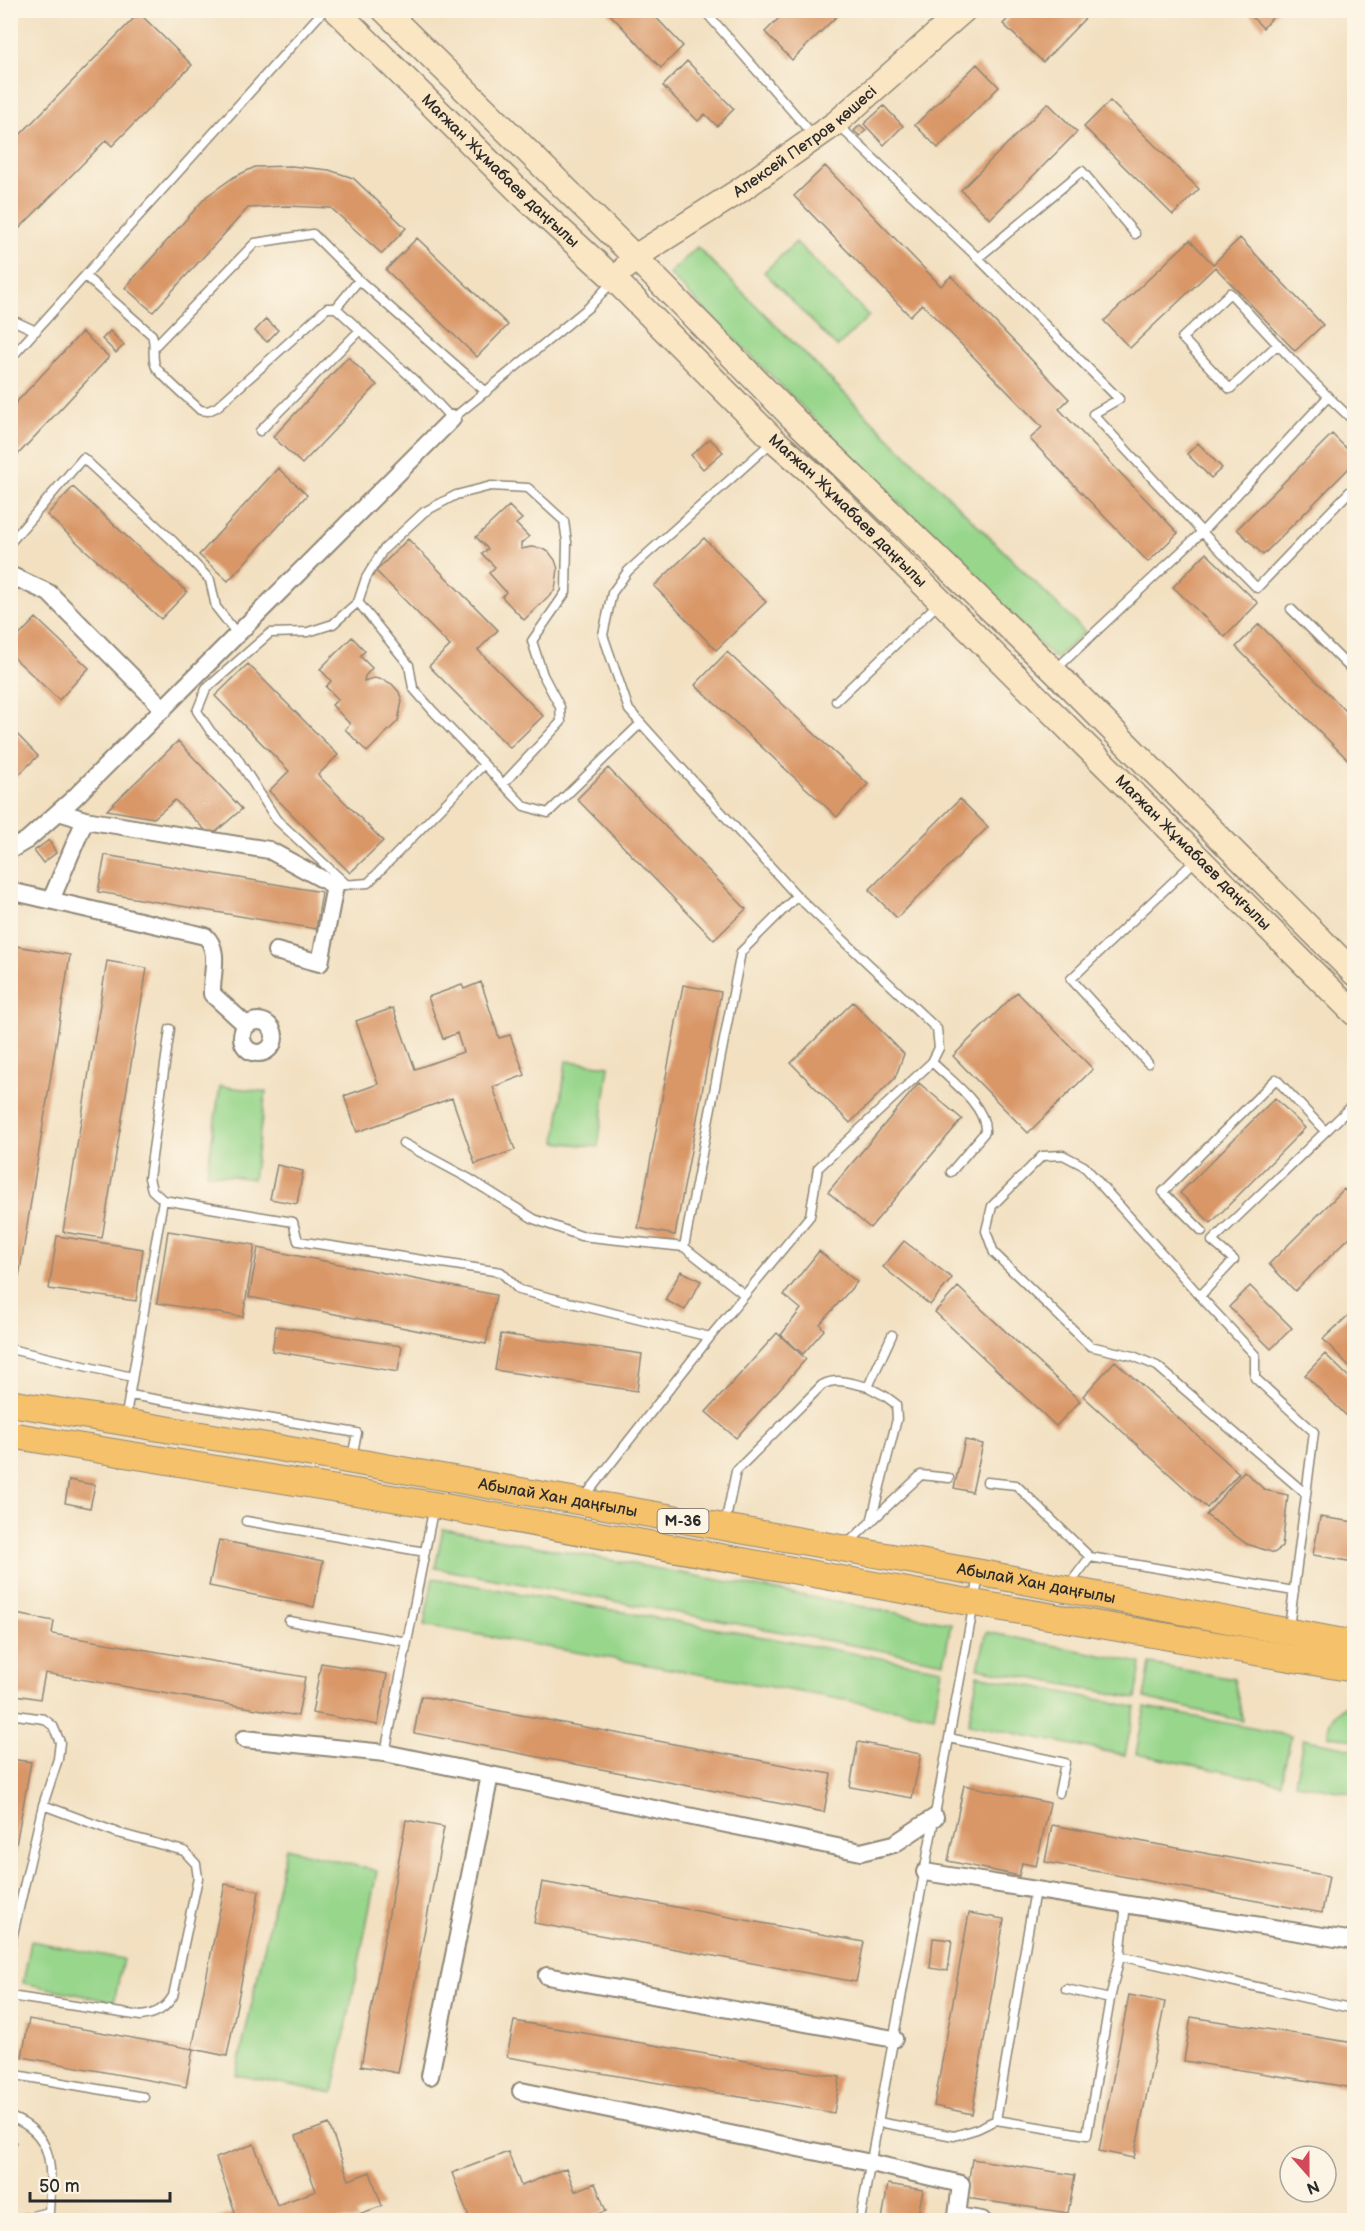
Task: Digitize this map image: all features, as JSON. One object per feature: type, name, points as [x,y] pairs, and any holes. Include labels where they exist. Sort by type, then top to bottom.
[{"type":"main road","name":"Мағжан Жұмабаев даңғылы","points":[[336,10],[528,200],[614,279],[774,440],[816,477],[1354,1013]]},
{"type":"main road","name":"Мағжан Жұмабаев даңғылы","points":[[384,10],[635,257],[793,418],[1054,671],[1354,973]]},
{"type":"main road","name":"Алексей Петров көшесі","points":[[614,279],[635,257],[736,193],[836,123],[964,10]]},
{"type":"main road","name":"Абылай Хан даңғылы","points":[[10,1403],[125,1421],[842,1548],[1354,1644]]},
{"type":"main road","name":"Абылай Хан даңғылы","points":[[10,1435],[434,1504],[974,1604],[1354,1669]]},
{"type":"street","points":[[10,850],[27,840],[59,812],[452,419]]},
{"type":"street","points":[[14,581],[49,593],[164,709]]},
{"type":"street","points":[[59,812],[85,820],[269,850],[341,885],[320,963],[276,951]]},
{"type":"street","points":[[51,900],[85,820]]},
{"type":"street","points":[[10,891],[206,936],[214,951],[212,994],[246,1025]]},
{"type":"street","points":[[244,1739],[385,1753],[861,1852],[894,1844],[935,1816]]},
{"type":"street","points":[[430,2076],[490,1775]]},
{"type":"street","points":[[925,1872],[1354,1941]]},
{"type":"street","points":[[547,1976],[894,2039]]},
{"type":"street","points":[[522,2091],[871,2163],[961,2184],[957,2216],[982,2220]]},
{"type":"lane","points":[[10,359],[324,10]]},
{"type":"lane","points":[[704,10],[816,137]]},
{"type":"lane","points":[[836,123],[978,258],[1119,399],[1093,414],[1257,588],[1354,487]]},
{"type":"lane","points":[[978,258],[1082,171],[1135,234]]},
{"type":"lane","points":[[486,392],[359,280],[313,234],[255,243],[156,345],[153,355],[155,366],[200,410],[208,411],[217,407],[242,387],[327,308],[336,309],[428,393],[452,419],[486,392],[589,308],[614,279]]},
{"type":"lane","points":[[85,276],[152,335],[156,345]]},
{"type":"lane","points":[[336,309],[359,280]]},
{"type":"lane","points":[[1278,344],[1230,388],[1182,338],[1230,293],[1328,397],[1354,421]]},
{"type":"lane","points":[[10,319],[36,331]]},
{"type":"lane","points":[[260,431],[359,331]]},
{"type":"lane","points":[[1054,671],[1202,532],[1328,397]]},
{"type":"lane","points":[[580,1503],[710,1337],[810,1216],[818,1168],[932,1062],[939,1048],[937,1029],[797,896],[629,710],[603,635],[612,593],[628,571],[774,440]]},
{"type":"lane","points":[[10,543],[83,458],[174,541],[210,580],[216,607],[238,635]]},
{"type":"lane","points":[[484,764],[368,884],[341,885],[276,819],[236,756],[211,732],[196,711],[206,689],[270,633],[308,632],[333,624],[358,602],[366,578],[383,550],[424,512],[456,495],[490,486],[528,488],[564,521],[567,542],[566,591],[532,641],[543,675],[560,707],[561,722],[503,784]]},
{"type":"lane","points":[[836,701],[940,601]]},
{"type":"lane","points":[[358,602],[409,664],[412,688],[524,806],[548,813],[641,723]]},
{"type":"lane","points":[[1291,609],[1354,672]]},
{"type":"lane","points":[[1148,1064],[1071,979],[1198,858]]},
{"type":"lane","points":[[684,1247],[741,952],[797,896]]},
{"type":"lane","points":[[170,1029],[149,1178],[152,1190],[164,1200],[293,1222],[298,1241],[501,1272],[519,1290],[710,1337]]},
{"type":"lane","points":[[932,1062],[981,1110],[986,1124],[986,1132],[951,1172]]},
{"type":"lane","points":[[1202,1231],[1163,1191],[1276,1079],[1325,1131]]},
{"type":"lane","points":[[1200,1296],[1234,1260],[1212,1241],[1354,1104]]},
{"type":"lane","points":[[403,1143],[468,1178],[534,1219],[581,1236],[684,1247],[745,1294]]},
{"type":"lane","points":[[1289,1632],[1314,1432],[1255,1378],[1255,1355],[1084,1166],[1063,1155],[1042,1156],[992,1206],[986,1231],[994,1253],[1090,1346],[1133,1356],[1156,1366],[1306,1494]]},
{"type":"lane","points":[[125,1421],[164,1200]]},
{"type":"lane","points":[[868,1388],[892,1335]]},
{"type":"lane","points":[[10,1349],[132,1377]]},
{"type":"lane","points":[[725,1528],[736,1471],[822,1385],[831,1380],[840,1380],[868,1388],[896,1404],[897,1419],[871,1522]]},
{"type":"lane","points":[[129,1395],[357,1433],[351,1461]]},
{"type":"lane","points":[[842,1548],[921,1475],[949,1478]]},
{"type":"lane","points":[[987,1482],[1016,1485],[1090,1557],[1294,1591]]},
{"type":"lane","points":[[385,1753],[434,1504]]},
{"type":"lane","points":[[246,1521],[425,1552]]},
{"type":"lane","points":[[1065,1589],[1090,1557]]},
{"type":"lane","points":[[860,2220],[980,1573]]},
{"type":"lane","points":[[289,1621],[407,1642]]},
{"type":"lane","points":[[10,1714],[44,1719],[53,1726],[60,1742],[58,1759],[43,1805],[10,1947]]},
{"type":"lane","points":[[949,1738],[1065,1763],[1059,1793]]},
{"type":"lane","points":[[10,1996],[141,2016],[158,2012],[167,2006],[173,1996],[198,1878],[196,1864],[184,1851],[118,1833],[43,1805]]},
{"type":"lane","points":[[996,2120],[1035,1890]]},
{"type":"lane","points":[[878,2122],[954,2136],[996,2120],[1087,2135],[1110,1999],[1120,1956],[1126,1904]]},
{"type":"lane","points":[[1120,1956],[1354,2009]]},
{"type":"lane","points":[[1066,1989],[1110,1999]]},
{"type":"lane","points":[[10,2074],[144,2097]]},
{"type":"lane","points":[[10,2116],[27,2124],[44,2140],[51,2177],[49,2212],[15,2220]]},
{"type":"green space","points":[[796,242],[869,316],[837,347],[764,272]]},
{"type":"green space","points":[[697,247],[1085,632],[1055,659],[669,274]]},
{"type":"green space","points":[[566,1061],[609,1066],[598,1147],[556,1142]]},
{"type":"green space","points":[[220,1086],[266,1092],[253,1179],[207,1173]]},
{"type":"green space","points":[[443,1529],[951,1623],[944,1662],[435,1568]]},
{"type":"green space","points":[[433,1578],[942,1669],[934,1716],[424,1625]]},
{"type":"green space","points":[[987,1632],[1141,1663],[1136,1698],[978,1668]]},
{"type":"green space","points":[[1150,1664],[1234,1679],[1243,1721],[1144,1698]]},
{"type":"green space","points":[[978,1675],[1135,1707],[1125,1755],[968,1724]]},
{"type":"green space","points":[[1351,1702],[1354,1703],[1354,1740],[1328,1735],[1329,1724],[1342,1708]]},
{"type":"green space","points":[[1145,1707],[1291,1736],[1281,1783],[1136,1754]]},
{"type":"green space","points":[[1303,1739],[1354,1749],[1354,1794],[1295,1783]]},
{"type":"green space","points":[[286,1848],[377,1871],[333,2093],[236,2075]]},
{"type":"green space","points":[[31,1941],[123,1959],[114,2002],[23,1983]]},
{"type":"building","points":[[606,10],[649,10],[683,46],[661,68]]},
{"type":"building","points":[[787,10],[843,10],[792,60],[765,32]]},
{"type":"building","points":[[1012,10],[1093,10],[1043,62],[1003,24],[1014,12]]},
{"type":"building","points":[[1245,10],[1279,10],[1263,28]]},
{"type":"building","points":[[139,13],[192,65],[112,146],[106,140],[10,238],[10,145]]},
{"type":"building","points":[[687,61],[734,109],[717,126],[705,114],[698,121],[663,86]]},
{"type":"building","points":[[977,64],[999,87],[938,148],[915,125]]},
{"type":"building","points":[[1110,101],[1199,189],[1173,215],[1084,127]]},
{"type":"building","points":[[1048,103],[1077,132],[990,219],[961,190]]},
{"type":"building","points":[[884,106],[903,126],[884,145],[864,124]]},
{"type":"building","points":[[860,125],[866,130],[860,136],[854,131]]},
{"type":"building","points":[[291,166],[329,170],[353,178],[406,228],[382,254],[331,208],[287,206],[248,208],[153,312],[125,288],[207,196],[234,177],[255,167]]},
{"type":"building","points":[[825,166],[941,286],[951,276],[1069,399],[1059,409],[1178,533],[1148,562],[1030,439],[1042,427],[922,304],[910,316],[794,196]]},
{"type":"building","points":[[417,238],[508,325],[477,357],[386,270]]},
{"type":"building","points":[[1240,238],[1323,325],[1295,351],[1215,267],[1130,348],[1104,321],[1190,240],[1213,264]]},
{"type":"building","points":[[266,319],[278,330],[267,342],[255,331]]},
{"type":"building","points":[[110,331],[124,345],[116,353],[102,339]]},
{"type":"building","points":[[82,332],[109,357],[10,463],[10,409]]},
{"type":"building","points":[[348,357],[377,385],[302,464],[273,437]]},
{"type":"building","points":[[1332,434],[1354,456],[1354,463],[1263,555],[1237,529]]},
{"type":"building","points":[[710,439],[723,452],[703,469],[691,455]]},
{"type":"building","points":[[1198,443],[1222,468],[1211,478],[1187,454]]},
{"type":"building","points":[[278,468],[307,495],[228,581],[199,555]]},
{"type":"building","points":[[73,487],[187,592],[161,619],[47,515]]},
{"type":"building","points":[[509,506],[522,519],[516,524],[529,537],[521,543],[521,549],[531,547],[549,552],[558,569],[555,590],[524,620],[502,597],[506,592],[489,573],[495,567],[482,554],[488,549],[476,537]]},
{"type":"building","points":[[704,538],[766,602],[716,650],[654,586]]},
{"type":"building","points":[[408,539],[498,630],[478,650],[543,716],[510,748],[429,666],[450,646],[376,571]]},
{"type":"building","points":[[1206,553],[1258,603],[1225,637],[1173,587]]},
{"type":"building","points":[[36,618],[89,668],[59,700],[10,654],[10,645]]},
{"type":"building","points":[[1259,624],[1354,719],[1354,766],[1236,647]]},
{"type":"building","points":[[352,637],[365,651],[360,656],[372,668],[364,681],[374,678],[392,684],[399,692],[402,701],[398,721],[367,752],[345,729],[350,724],[332,705],[338,699],[326,687],[331,681],[320,669]]},
{"type":"building","points":[[727,652],[868,784],[837,817],[695,685]]},
{"type":"building","points":[[248,664],[338,755],[318,775],[383,841],[350,873],[269,791],[289,771],[215,696]]},
{"type":"building","points":[[12,729],[38,756],[10,783],[10,730]]},
{"type":"building","points":[[178,741],[242,809],[211,836],[175,800],[154,818],[107,810]]},
{"type":"building","points":[[608,768],[746,909],[714,940],[577,799]]},
{"type":"building","points":[[960,799],[988,827],[897,918],[869,890]]},
{"type":"building","points":[[49,840],[56,853],[43,863],[34,851]]},
{"type":"building","points":[[105,855],[322,892],[316,929],[98,892]]},
{"type":"building","points":[[10,945],[70,955],[19,1277],[10,1276]]},
{"type":"building","points":[[107,961],[147,968],[102,1238],[63,1232]]},
{"type":"building","points":[[481,982],[499,1038],[510,1035],[525,1075],[493,1087],[515,1150],[475,1164],[452,1098],[357,1132],[344,1096],[378,1084],[356,1021],[393,1008],[415,1069],[463,1052],[457,1033],[443,1039],[428,997],[462,985],[464,989]]},
{"type":"building","points":[[683,985],[721,992],[675,1235],[638,1228]]},
{"type":"building","points":[[1017,992],[1093,1069],[1028,1133],[953,1056]]},
{"type":"building","points":[[853,1002],[904,1054],[895,1078],[850,1123],[791,1063]]},
{"type":"building","points":[[919,1083],[962,1119],[870,1228],[828,1192]]},
{"type":"building","points":[[1275,1098],[1305,1128],[1211,1223],[1180,1193]]},
{"type":"building","points":[[277,1165],[303,1171],[297,1204],[270,1199]]},
{"type":"building","points":[[1344,1189],[1354,1199],[1354,1233],[1295,1291],[1269,1264]]},
{"type":"building","points":[[168,1231],[255,1245],[243,1317],[157,1303]]},
{"type":"building","points":[[57,1236],[143,1249],[136,1301],[49,1289]]},
{"type":"building","points":[[904,1241],[952,1278],[930,1305],[883,1267]]},
{"type":"building","points":[[258,1248],[496,1295],[486,1344],[249,1297]]},
{"type":"building","points":[[819,1251],[857,1282],[820,1324],[824,1330],[803,1354],[781,1335],[801,1309],[784,1295]]},
{"type":"building","points":[[681,1271],[701,1281],[685,1310],[665,1300]]},
{"type":"building","points":[[1250,1286],[1292,1328],[1271,1349],[1229,1307]]},
{"type":"building","points":[[958,1287],[1080,1401],[1056,1426],[935,1312]]},
{"type":"building","points":[[1354,1310],[1354,1363],[1350,1367],[1323,1339]]},
{"type":"building","points":[[276,1326],[402,1346],[398,1372],[272,1351]]},
{"type":"building","points":[[777,1333],[806,1359],[736,1438],[706,1412]]},
{"type":"building","points":[[501,1334],[642,1354],[637,1391],[495,1370]]},
{"type":"building","points":[[1325,1354],[1354,1382],[1354,1423],[1305,1375]]},
{"type":"building","points":[[1115,1361],[1239,1473],[1207,1508],[1083,1396]]},
{"type":"building","points":[[965,1440],[983,1444],[972,1492],[954,1488]]},
{"type":"building","points":[[1244,1471],[1265,1490],[1288,1495],[1282,1547],[1274,1553],[1247,1544],[1206,1515]]},
{"type":"building","points":[[69,1480],[95,1485],[90,1508],[65,1503]]},
{"type":"building","points":[[1320,1517],[1354,1522],[1354,1562],[1313,1555]]},
{"type":"building","points":[[219,1540],[323,1561],[314,1607],[209,1586]]},
{"type":"building","points":[[10,1613],[54,1621],[52,1634],[305,1677],[298,1716],[45,1673],[40,1699],[10,1694]]},
{"type":"building","points":[[321,1663],[387,1674],[378,1725],[312,1713]]},
{"type":"building","points":[[421,1696],[831,1774],[824,1812],[414,1733]]},
{"type":"building","points":[[858,1742],[921,1754],[912,1798],[850,1787]]},
{"type":"building","points":[[10,1759],[31,1762],[12,1867],[10,1867]]},
{"type":"building","points":[[964,1785],[1050,1803],[1036,1866],[1022,1863],[1019,1876],[948,1861]]},
{"type":"building","points":[[406,1820],[444,1827],[398,2073],[361,2066]]},
{"type":"building","points":[[1052,1825],[1329,1876],[1322,1913],[1045,1862]]},
{"type":"building","points":[[542,1882],[864,1942],[856,1982],[534,1923]]},
{"type":"building","points":[[225,1884],[259,1891],[227,2056],[193,2049],[186,2087],[22,2057],[29,2019],[192,2049]]},
{"type":"building","points":[[969,1913],[1004,1919],[972,2114],[934,2106]]},
{"type":"building","points":[[933,1938],[952,1940],[948,1971],[930,1968]]},
{"type":"building","points":[[1129,1995],[1165,2002],[1134,2158],[1099,2151]]},
{"type":"building","points":[[1191,2017],[1354,2043],[1354,2088],[1184,2061]]},
{"type":"building","points":[[514,2021],[840,2077],[834,2113],[507,2057]]},
{"type":"building","points":[[329,2124],[349,2180],[370,2172],[382,2206],[356,2215],[358,2220],[212,2220],[235,2212],[216,2158],[254,2144],[277,2205],[316,2191],[296,2136]]},
{"type":"building","points":[[10,2141],[16,2142],[12,2166],[10,2166]]},
{"type":"building","points":[[508,2152],[521,2186],[566,2168],[575,2191],[595,2183],[606,2211],[581,2220],[470,2220],[452,2173]]},
{"type":"building","points":[[972,2159],[1075,2175],[1068,2213],[966,2198]]},
{"type":"building","points":[[888,2184],[923,2190],[917,2220],[882,2220]]}]
